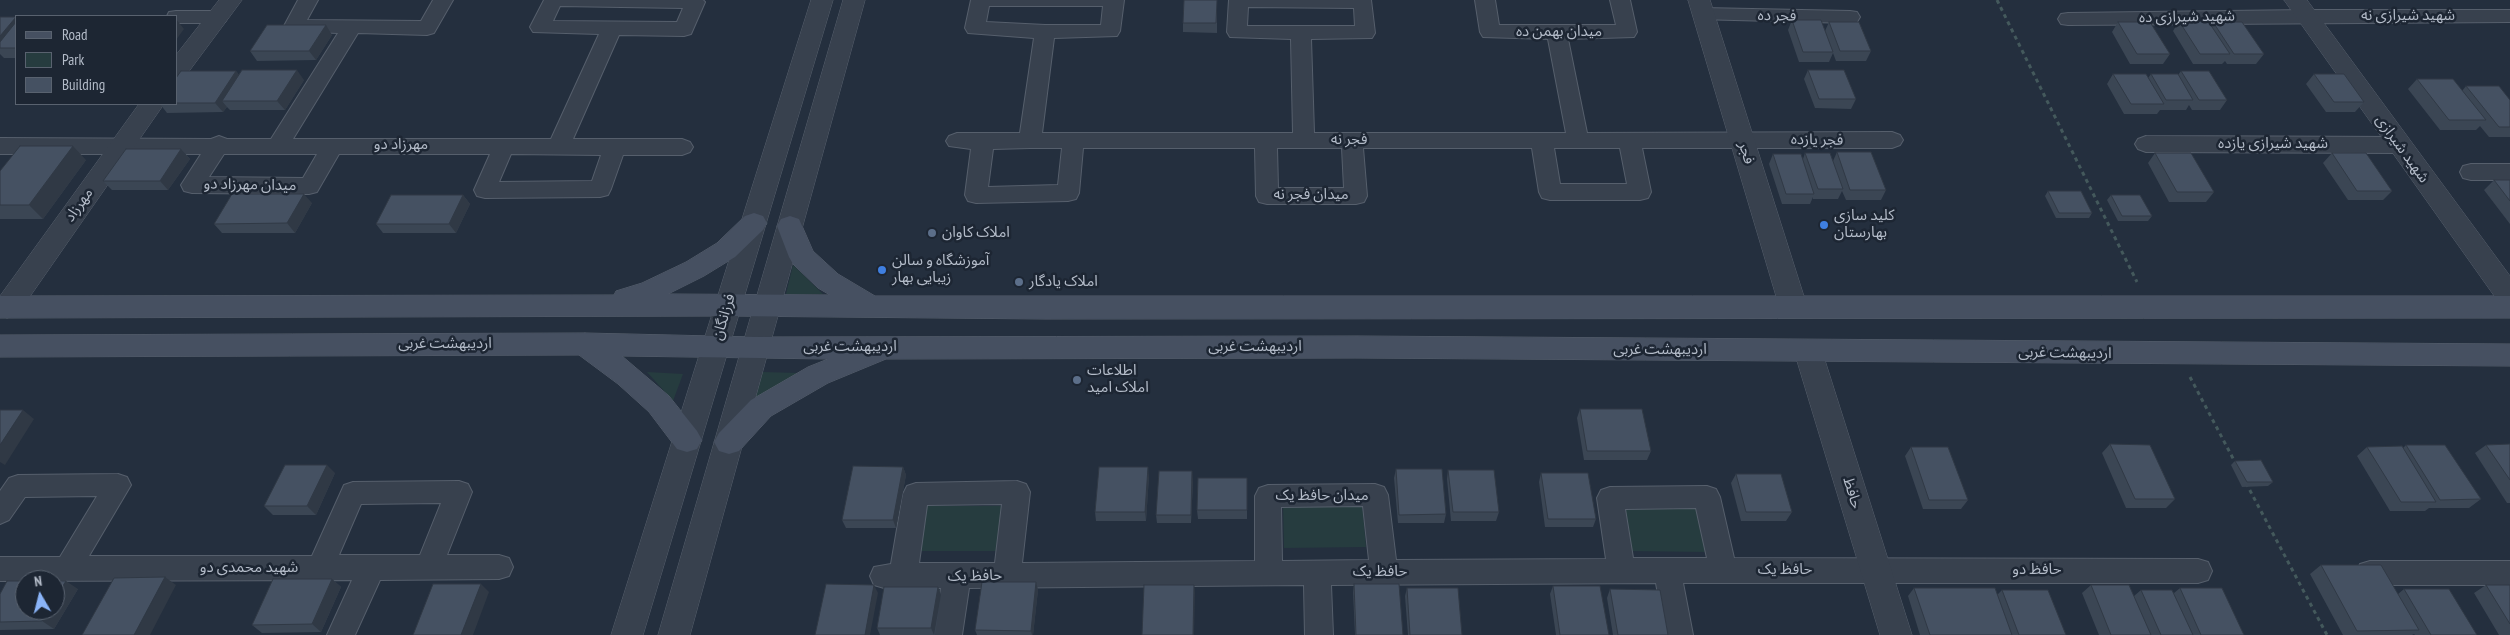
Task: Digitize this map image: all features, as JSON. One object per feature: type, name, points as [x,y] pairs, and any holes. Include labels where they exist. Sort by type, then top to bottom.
[{"type":"main road","points":[[604,305],[650,291],[695,269],[726,250],[754,223]]},
{"type":"main road","points":[[790,226],[802,257],[828,281],[871,306]]},
{"type":"main road","points":[[4,307],[728,304],[871,306],[2510,307]]},
{"type":"main road","points":[[585,344],[628,376],[659,404],[687,440]]},
{"type":"main road","name":"اردیبهشت غربی","points":[[0,346],[585,344],[756,348],[891,347],[2510,355]]},
{"type":"main road","points":[[729,442],[761,408],[818,375],[891,347]]},
{"type":"street","points":[[308,0],[294,26],[427,28],[443,0]]},
{"type":"street","points":[[554,0],[540,27],[684,29],[695,2],[558,0]]},
{"type":"street","name":"فرزانگان","points":[[627,635],[822,0]]},
{"type":"street","points":[[674,635],[854,0]]},
{"type":"street","points":[[981,0],[1114,0],[1110,32],[1045,32],[975,28],[981,0]]},
{"type":"street","name":"میدان بهمن ده","points":[[1485,0],[1490,32],[1627,32],[1620,0]]},
{"type":"street","points":[[1238,1],[1363,2],[1365,33],[1301,32],[1238,32],[1238,1]]},
{"type":"street","name":"فجر ده","points":[[1701,7],[1850,17]]},
{"type":"street","name":"فجر","points":[[1701,7],[1793,306]]},
{"type":"street","name":"شهید شیرازی نه","points":[[2300,8],[2510,16]]},
{"type":"street","name":"شهید شیرازی ده","points":[[2068,19],[2300,8]]},
{"type":"street","name":"شهید شیرازی","points":[[2300,8],[2510,297]]},
{"type":"street","points":[[178,17],[225,9]]},
{"type":"street","points":[[178,69],[225,9]]},
{"type":"street","points":[[278,145],[351,28]]},
{"type":"street","points":[[559,146],[612,28]]},
{"type":"street","points":[[1030,141],[1045,32]]},
{"type":"street","points":[[1301,32],[1304,140]]},
{"type":"street","points":[[1557,32],[1578,140]]},
{"type":"street","name":"مهرزاد","points":[[4,307],[151,105]]},
{"type":"street","points":[[1542,140],[1550,192],[1640,192],[1629,139]]},
{"type":"street","name":"فجر نه","points":[[957,141],[1742,139]]},
{"type":"street","name":"فجر یازده","points":[[1742,139],[1892,140]]},
{"type":"street","name":"میدان فجر نه","points":[[1266,140],[1267,196],[1356,196],[1352,140]]},
{"type":"street","points":[[983,141],[976,195],[1068,194],[1074,141]]},
{"type":"street","name":"مهرزاد دو","points":[[0,146],[219,144],[682,147]]},
{"type":"street","name":"میدان مهرزاد دو","points":[[219,144],[192,185],[309,186],[334,145]]},
{"type":"street","name":"شهید شیرازی یازده","points":[[2146,144],[2399,144]]},
{"type":"street","points":[[504,146],[485,190],[600,189],[615,146]]},
{"type":"street","points":[[2471,172],[2510,172]]},
{"type":"street","name":"حافظ","points":[[1808,351],[1896,635]]},
{"type":"street","points":[[0,512],[18,486],[118,485],[67,569]]},
{"type":"street","points":[[320,568],[353,493],[459,492],[429,567]]},
{"type":"street","name":"حافظ یک","points":[[1007,575],[1017,492],[916,494],[894,576],[1875,569]]},
{"type":"street","name":"میدان حافظ یک","points":[[1270,573],[1268,496],[1366,495],[1375,495],[1384,572]]},
{"type":"street","points":[[1622,571],[1610,498],[1707,497],[1723,570]]},
{"type":"street","name":"شهید محمدی دو","points":[[2,572],[67,569],[499,566]]},
{"type":"street","points":[[341,635],[372,567]]},
{"type":"street","name":"حافظ دو","points":[[1875,569],[2198,571]]},
{"type":"street","points":[[1666,570],[1679,635]]},
{"type":"street","points":[[1317,573],[1319,635]]},
{"type":"street","points":[[2370,573],[2510,573]]},
{"type":"street","points":[[948,635],[957,576]]},
{"type":"path","points":[[1997,0],[2150,307]]},
{"type":"path","points":[[2178,354],[2239,468]]},
{"type":"path","points":[[2243,477],[2327,635]]},
{"type":"green space","points":[[793,265],[823,294],[786,294]]},
{"type":"green space","points":[[647,372],[683,374],[673,401]]},
{"type":"green space","points":[[762,372],[799,373],[754,401]]},
{"type":"green space","points":[[1362,503],[1366,547],[1284,548],[1283,504]]},
{"type":"green space","points":[[1621,504],[1699,505],[1709,552],[1628,551]]},
{"type":"green space","points":[[926,506],[1007,506],[1001,551],[918,551]]},
{"type":"building","points":[[1184,0],[1217,0],[1216,23],[1183,23]]},
{"type":"building","points":[[0,17],[15,17],[15,18],[0,36]]},
{"type":"building","points":[[1792,20],[1821,20],[1833,52],[1803,52]]},
{"type":"building","points":[[2179,21],[2208,21],[2230,54],[2200,54]]},
{"type":"building","points":[[1829,22],[1859,22],[1871,51],[1840,51]]},
{"type":"building","points":[[2118,22],[2150,22],[2170,54],[2137,54]]},
{"type":"building","points":[[2213,22],[2242,22],[2264,54],[2234,54]]},
{"type":"building","points":[[15,23],[15,48],[0,48],[0,42]]},
{"type":"building","points":[[267,25],[326,25],[309,51],[250,51]]},
{"type":"building","points":[[242,70],[297,70],[277,101],[222,101]]},
{"type":"building","points":[[1808,70],[1844,70],[1856,99],[1819,99]]},
{"type":"building","points":[[181,71],[236,71],[215,103],[178,103],[178,75]]},
{"type":"building","points":[[2181,71],[2209,71],[2227,100],[2199,100]]},
{"type":"building","points":[[2113,74],[2146,74],[2164,104],[2131,104]]},
{"type":"building","points":[[2151,74],[2178,74],[2193,100],[2166,100]]},
{"type":"building","points":[[2314,74],[2344,74],[2364,102],[2334,102]]},
{"type":"building","points":[[2417,79],[2453,79],[2486,120],[2449,120]]},
{"type":"building","points":[[2466,86],[2499,86],[2510,100],[2510,127],[2499,127]]},
{"type":"building","points":[[20,146],[73,146],[29,205],[0,205],[0,171]]},
{"type":"building","points":[[126,149],[181,149],[160,181],[103,181]]},
{"type":"building","points":[[1837,152],[1871,152],[1886,190],[1850,190]]},
{"type":"building","points":[[1805,153],[1830,153],[1843,189],[1818,189]]},
{"type":"building","points":[[2155,153],[2191,153],[2214,192],[2177,192]]},
{"type":"building","points":[[2332,153],[2366,153],[2392,191],[2357,191]]},
{"type":"building","points":[[1773,154],[1801,154],[1814,194],[1786,194]]},
{"type":"building","points":[[2494,180],[2510,180],[2510,201]]},
{"type":"building","points":[[2048,191],[2081,191],[2092,213],[2059,213]]},
{"type":"building","points":[[232,194],[304,194],[287,223],[214,224]]},
{"type":"building","points":[[391,195],[463,195],[449,224],[376,224]]},
{"type":"building","points":[[2111,195],[2140,195],[2152,216],[2122,216]]},
{"type":"building","points":[[1580,409],[1642,409],[1651,451],[1587,451]]},
{"type":"building","points":[[0,410],[23,410],[0,445]]},
{"type":"building","points":[[2110,444],[2150,445],[2175,499],[2135,499]]},
{"type":"building","points":[[2510,444],[2510,480],[2486,445]]},
{"type":"building","points":[[2406,445],[2445,445],[2481,499],[2440,500]]},
{"type":"building","points":[[2402,446],[2436,502],[2401,502],[2367,447]]},
{"type":"building","points":[[1911,447],[1948,447],[1968,500],[1929,500]]},
{"type":"building","points":[[2261,460],[2273,482],[2247,482],[2235,461]]},
{"type":"building","points":[[285,465],[327,465],[307,506],[264,506]]},
{"type":"building","points":[[853,466],[903,467],[893,520],[842,520]]},
{"type":"building","points":[[1099,467],[1148,467],[1145,512],[1095,512]]},
{"type":"building","points":[[1396,469],[1442,469],[1446,514],[1399,515]]},
{"type":"building","points":[[1448,470],[1494,470],[1499,512],[1453,512]]},
{"type":"building","points":[[1159,471],[1192,471],[1191,515],[1156,515]]},
{"type":"building","points":[[1541,473],[1588,473],[1596,519],[1548,519]]},
{"type":"building","points":[[1736,474],[1781,474],[1792,512],[1746,512]]},
{"type":"building","points":[[1198,478],[1247,478],[1247,510],[1197,510]]},
{"type":"building","points":[[2321,565],[2381,565],[2419,630],[2357,631]]},
{"type":"building","points":[[165,577],[134,635],[82,635],[114,578]]},
{"type":"building","points":[[273,579],[332,579],[312,624],[252,625]]},
{"type":"building","points":[[7,581],[15,581],[15,620],[43,620],[0,622],[0,594]]},
{"type":"building","points":[[982,582],[1036,582],[1031,631],[975,630]]},
{"type":"building","points":[[433,584],[481,584],[461,635],[413,635]]},
{"type":"building","points":[[826,584],[874,585],[865,635],[815,635]]},
{"type":"building","points":[[1354,584],[1399,584],[1403,635],[1356,635]]},
{"type":"building","points":[[1144,585],[1194,585],[1193,635],[1142,635]]},
{"type":"building","points":[[2091,585],[2129,585],[2151,635],[2111,635]]},
{"type":"building","points":[[2486,585],[2510,585],[2510,624]]},
{"type":"building","points":[[1553,586],[1600,586],[1609,635],[1560,635]]},
{"type":"building","points":[[884,587],[938,587],[931,628],[877,628]]},
{"type":"building","points":[[1407,588],[1458,588],[1462,635],[1410,635]]},
{"type":"building","points":[[1914,588],[1995,588],[2012,635],[1930,635]]},
{"type":"building","points":[[2180,588],[2222,588],[2244,635],[2201,635]]},
{"type":"building","points":[[1610,589],[1660,590],[1668,635],[1618,635]]},
{"type":"building","points":[[2404,589],[2449,589],[2477,635],[2431,635]]},
{"type":"building","points":[[2002,590],[2048,590],[2066,635],[2019,635]]},
{"type":"building","points":[[2141,590],[2172,590],[2193,635],[2161,635]]},
{"type":"place","name":"کلید سازی بهارستان","points":[[1824,225]]},
{"type":"place","name":"املاک کاوان","points":[[932,233]]},
{"type":"place","name":"آموزشگاه و سالن زیبایی بهار","points":[[882,270]]},
{"type":"place","name":"املاک یادگار","points":[[1019,282]]},
{"type":"place","name":"اطلاعات املاک امید","points":[[1077,380]]}]
